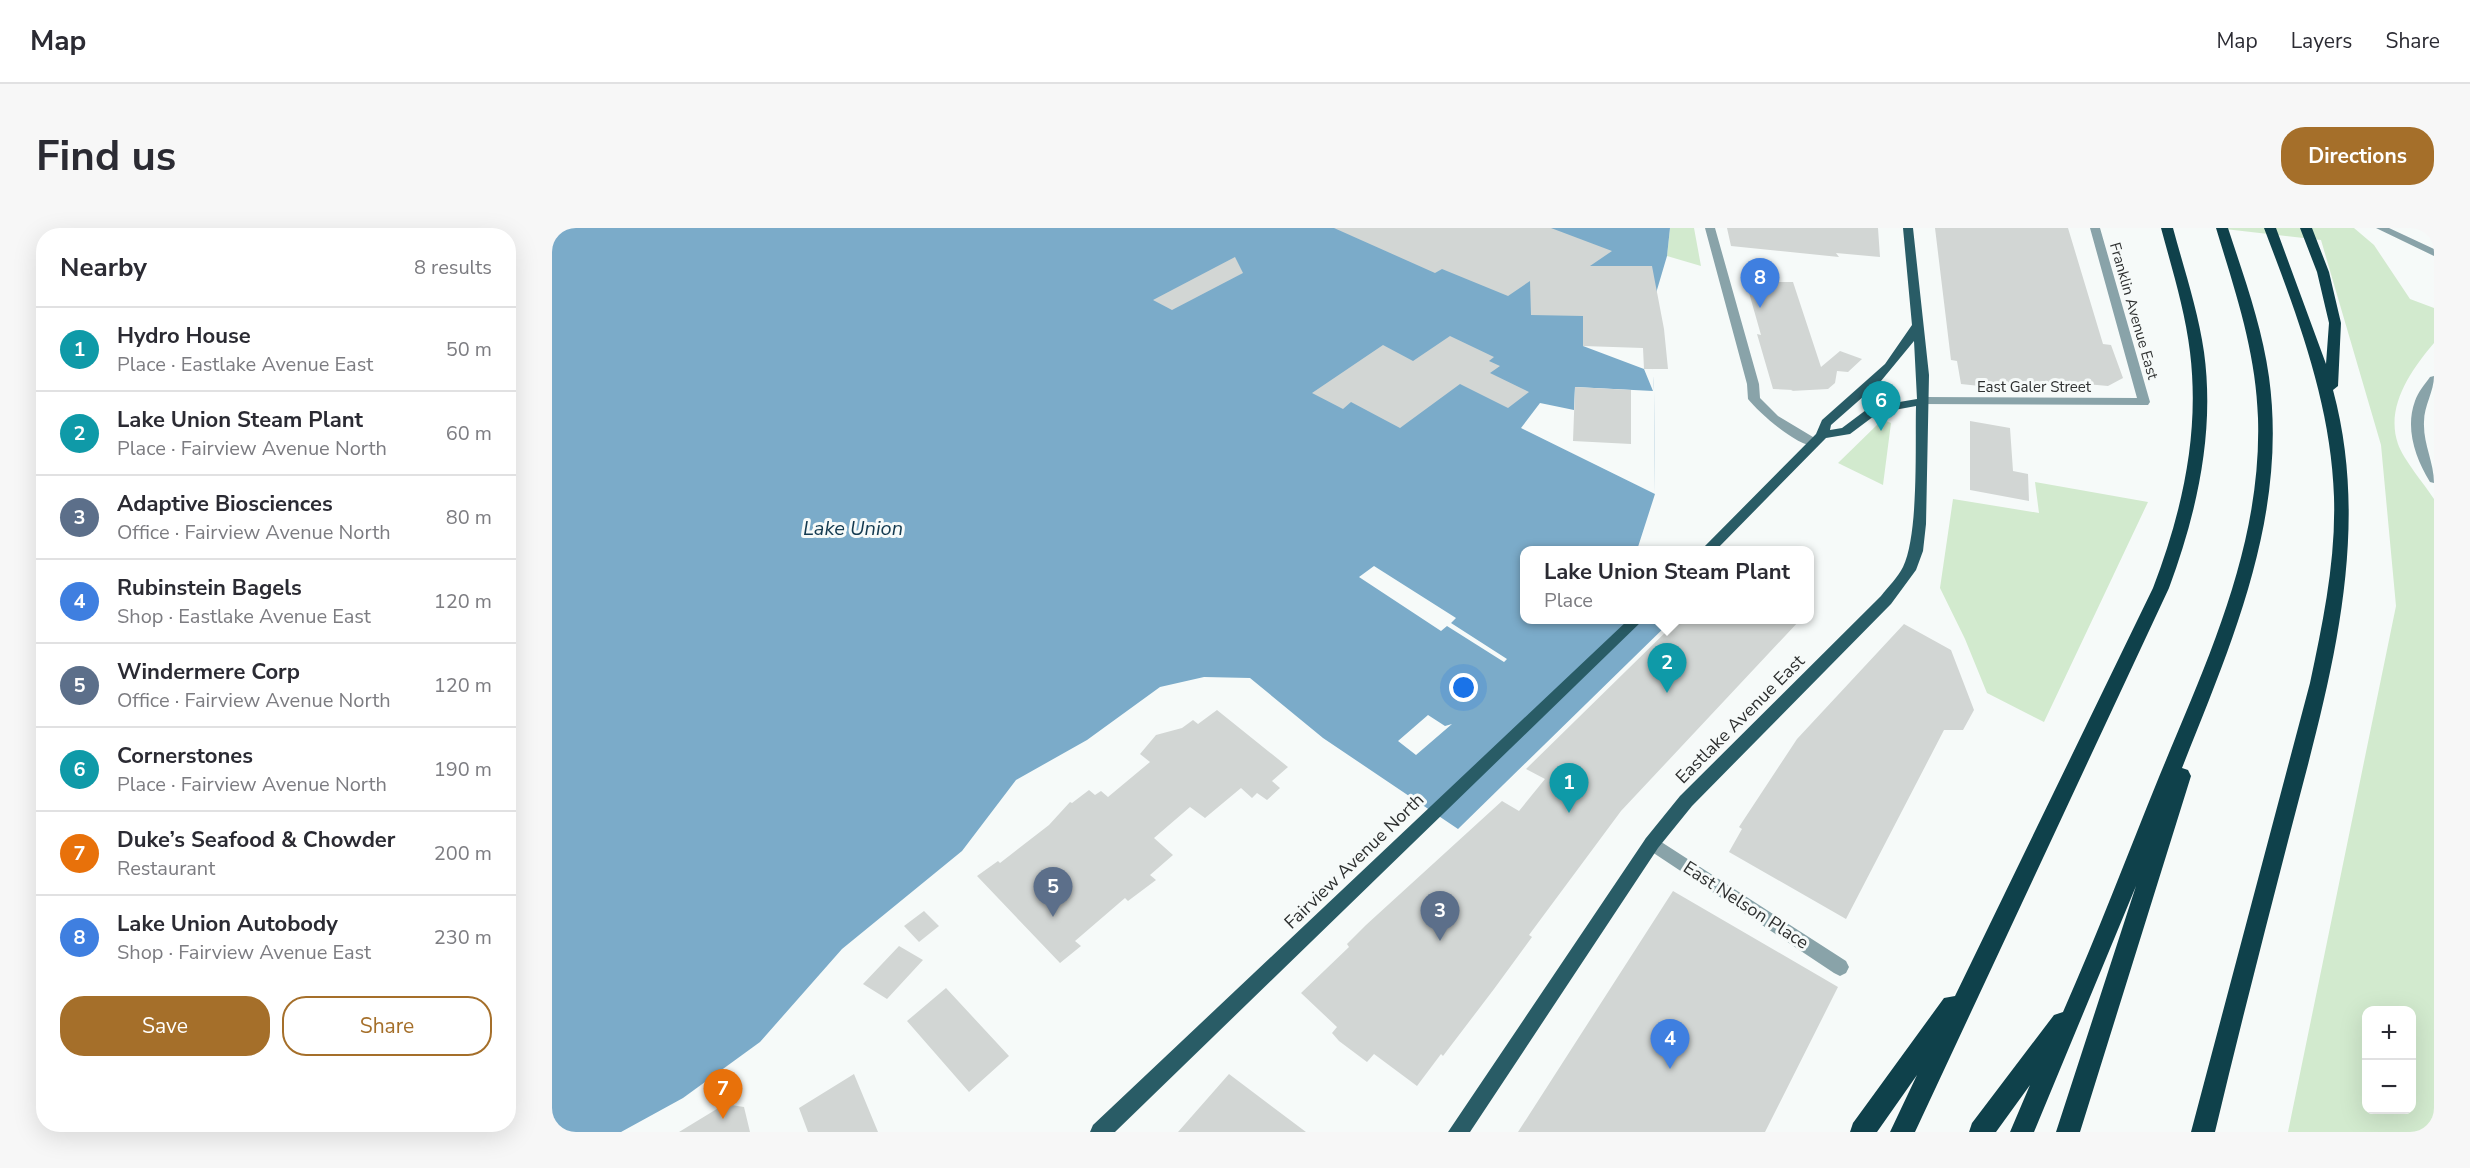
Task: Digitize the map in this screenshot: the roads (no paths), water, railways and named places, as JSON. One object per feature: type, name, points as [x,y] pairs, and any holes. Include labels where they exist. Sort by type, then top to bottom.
[{"type":"highway","points":[[1902,1132],[2173,559],[2189,502],[2198,448],[2199,375],[2193,329],[2167,228]]},
{"type":"highway","points":[[2068,1132],[2220,651],[2247,573],[2262,501],[2266,449],[2262,379],[2249,315],[2222,228]]},
{"type":"highway","points":[[2203,1132],[2327,651],[2341,537],[2340,479],[2330,405],[2313,341],[2270,228]]},
{"type":"highway","points":[[2306,228],[2323,272],[2335,323],[2330,405]]},
{"type":"highway","points":[[2022,1132],[2080,998],[2220,651]]},
{"type":"highway","points":[[1862,1132],[1980,965]]},
{"type":"highway","points":[[1981,1132],[2080,998]]},
{"type":"highway","points":[[2196,1132],[2211,1099]]},
{"type":"main road","name":"Eastlake Avenue East","points":[[1458,1132],[1652,843],[1686,801],[1886,600],[1909,570],[1916,551],[1919,524],[1923,401],[1908,228]]},
{"type":"main road","points":[[1712,546],[1818,439],[1826,423],[1890,367],[1902,353],[1918,324]]},
{"type":"main road","points":[[1818,439],[1846,431],[1874,410],[1923,401]]},
{"type":"main road","name":"Fairview Avenue North","points":[[1100,1132],[1632,624]]},
{"type":"street","points":[[1710,228],[1753,384],[1754,399],[1774,419],[1818,439]]},
{"type":"street","name":"Franklin Avenue East","points":[[2095,228],[2144,402]]},
{"type":"street","points":[[2381,228],[2434,253]]},
{"type":"street","points":[[2434,379],[2421,399],[2417,439],[2422,458],[2434,479]]},
{"type":"street","name":"East Galer Street","points":[[1923,401],[2144,402]]},
{"type":"street","name":"East Nelson Place","points":[[1652,843],[1840,967]]},
{"type":"water","name":"Lake Union","points":[[552,228],[1670,228],[1667,256],[1649,317],[1654,391],[1655,494],[1638,546],[1520,546],[1520,624],[1668,624],[1458,829],[1323,738],[1250,678],[1204,677],[1160,687],[1087,740],[1016,780],[962,851],[842,949],[760,1042],[683,1098],[621,1132],[552,1132]]},
{"type":"place","name":"Lake Union Autobody","points":[[1760,308]]},
{"type":"place","name":"Cornerstones","points":[[1881,431]]},
{"type":"place","name":"Lake Union Steam Plant","points":[[1667,693]]},
{"type":"place","name":"Hydro House","points":[[1569,813]]},
{"type":"place","name":"Windermere Corp","points":[[1053,917]]},
{"type":"place","name":"Adaptive Biosciences","points":[[1440,941]]},
{"type":"place","name":"Rubinstein Bagels","points":[[1670,1069]]},
{"type":"place","name":"Duke’s Seafood & Chowder","points":[[723,1119]]}]
